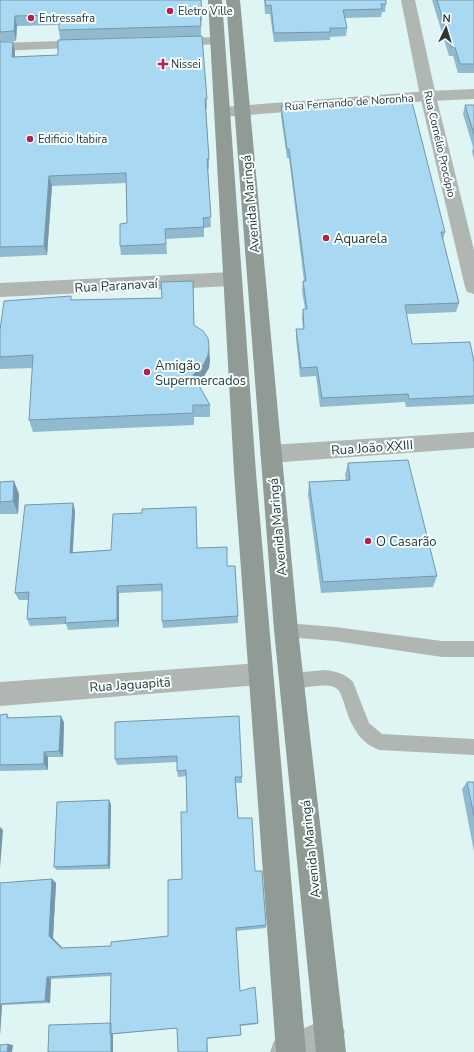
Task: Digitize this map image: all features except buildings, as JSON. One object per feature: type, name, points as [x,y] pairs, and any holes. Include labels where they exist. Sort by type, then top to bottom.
[{"type":"main road","name":"Avenida Maringá","points":[[215,0],[218,41],[233,111],[270,454],[286,630],[330,1042]]},
{"type":"main road","name":"Avenida Maringá","points":[[233,0],[232,279],[289,1051]]},
{"type":"street","name":"Rua Cornélio Procópio","points":[[408,0],[428,96],[474,287]]},
{"type":"street","points":[[156,42],[218,41]]},
{"type":"street","points":[[0,47],[101,44]]},
{"type":"street","name":"Rua Fernando de Noronha","points":[[233,111],[428,96],[474,94]]},
{"type":"street","name":"Rua Paranavaí","points":[[0,290],[232,279]]},
{"type":"street","name":"Rua João XXIII","points":[[270,454],[474,440]]},
{"type":"street","name":"Rua Jaguapitã","points":[[0,694],[260,674]]},
{"type":"street","points":[[289,1051],[330,1042]]},
{"type":"lane","points":[[286,630],[335,634],[442,649],[474,649]]},
{"type":"lane","points":[[292,681],[325,678],[343,682],[347,688],[356,715],[363,729],[379,742],[474,747]]},
{"type":"place","name":"Eletro Ville","points":[[170,11]]},
{"type":"place","name":"Entressafra","points":[[31,18]]},
{"type":"place","name":"Nissei","points":[[163,64]]},
{"type":"place","name":"Edificio Itabira","points":[[30,139]]},
{"type":"place","name":"Aquarela","points":[[326,238]]},
{"type":"place","name":"Amigão Supermercados","points":[[147,372]]},
{"type":"place","name":"O Casarão","points":[[368,541]]}]
